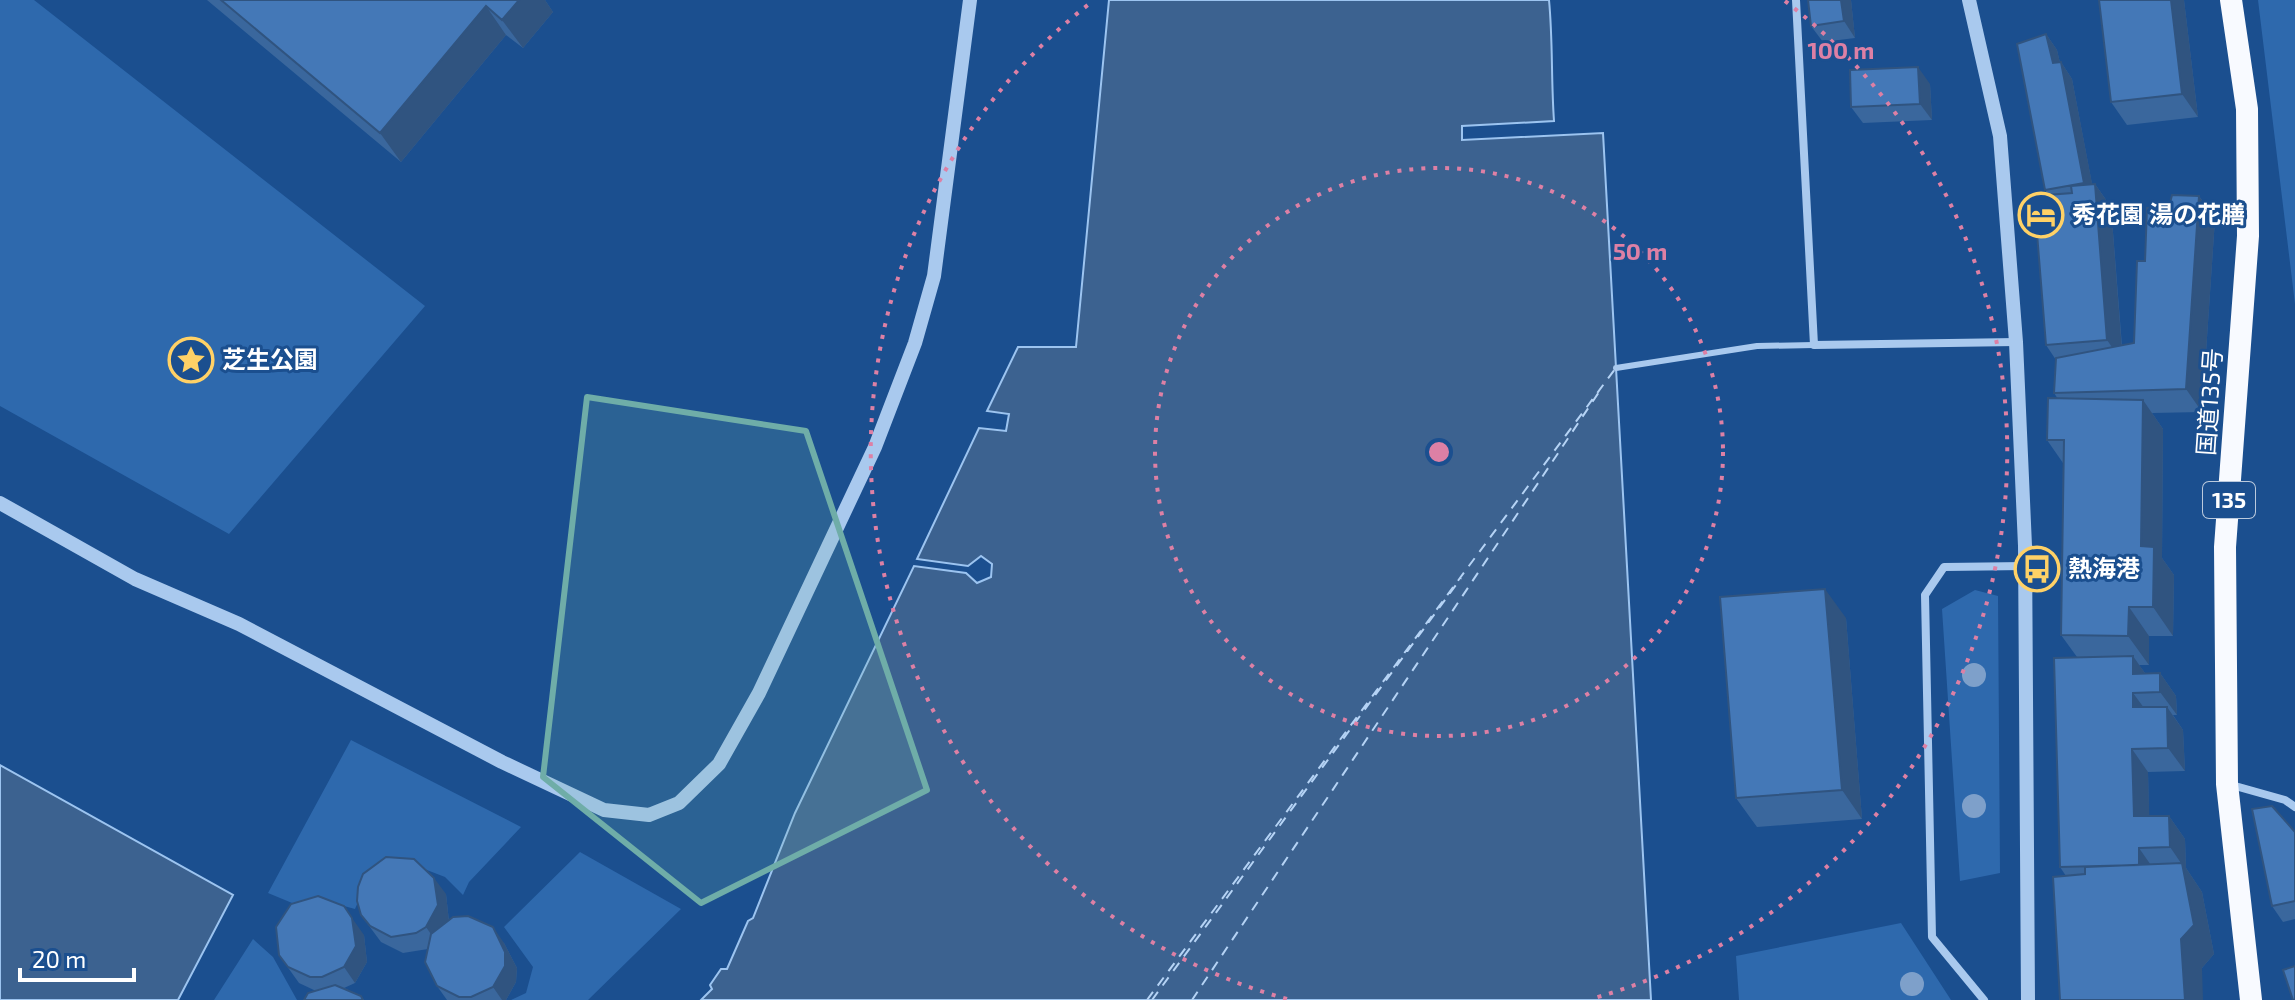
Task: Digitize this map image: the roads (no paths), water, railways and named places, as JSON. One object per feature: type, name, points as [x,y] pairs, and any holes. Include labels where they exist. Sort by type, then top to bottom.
[{"type":"highway","name":"国道135号","points":[[2231,0],[2247,109],[2248,236],[2225,547],[2227,784],[2251,1000]]},
{"type":"street","points":[[0,503],[135,579],[239,624],[502,762],[604,810],[649,815],[679,803],[719,764],[759,693],[875,447],[915,343],[934,276],[970,0]]},
{"type":"street","points":[[1796,0],[1814,345],[2016,342]]},
{"type":"street","points":[[1969,0],[2000,136],[2016,342],[2025,566],[2028,1000]]},
{"type":"street","points":[[1984,1000],[1932,937],[1925,595],[1944,567],[2025,566]]},
{"type":"street","points":[[2227,784],[2285,800],[2295,807]]},
{"type":"lane","points":[[1616,368],[1757,346],[1814,345]]},
{"type":"place","name":"秀花園 湯の花膳","points":[[2041,215]]},
{"type":"place","name":"芝生公園","points":[[191,360]]},
{"type":"place","name":"熱海港","points":[[2037,569]]}]
